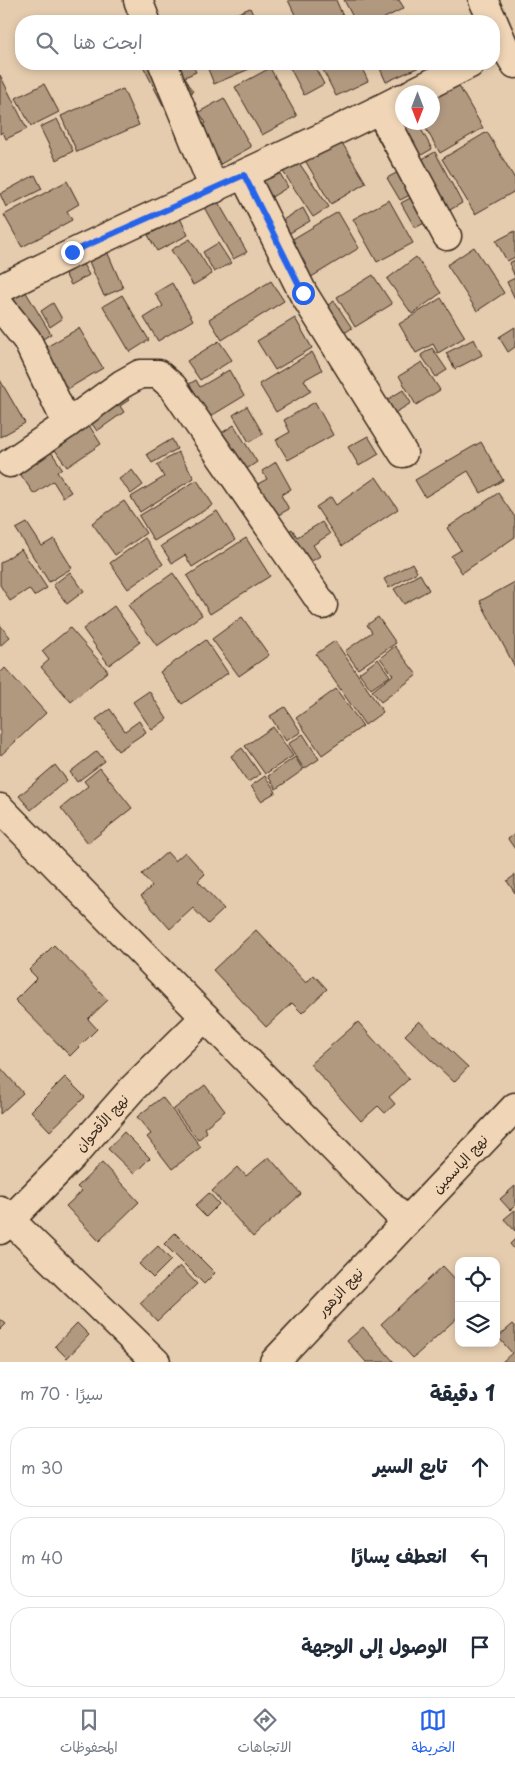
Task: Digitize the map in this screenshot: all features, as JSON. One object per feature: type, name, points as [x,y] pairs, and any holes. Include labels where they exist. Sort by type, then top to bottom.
[{"type":"street","points":[[138,0],[144,15]]},
{"type":"street","points":[[483,0],[489,15]]},
{"type":"street","points":[[165,70],[214,189]]},
{"type":"street","points":[[428,85],[458,70]]},
{"type":"street","points":[[0,289],[72,252],[214,189],[391,104],[447,236]]},
{"type":"street","points":[[244,175],[303,293],[403,453]]},
{"type":"street","points":[[0,306],[27,340],[67,424]]},
{"type":"street","points":[[3,460],[67,424],[122,384],[140,374],[158,374],[173,386],[323,605]]},
{"type":"street","points":[[0,808],[406,1222]]},
{"type":"street","name":"نهج الأقحوان","points":[[3,1220],[72,1157],[132,1090],[205,1017]]},
{"type":"street","name":"نهج الياسمين","points":[[406,1222],[515,1107]]},
{"type":"street","points":[[3,1220],[156,1362]]},
{"type":"street","name":"نهج الزهور","points":[[274,1362],[406,1222]]},
{"type":"building","points":[[288,0],[336,0],[342,15],[295,15]]},
{"type":"building","points":[[344,0],[399,0],[404,8],[391,15],[352,15]]},
{"type":"building","points":[[250,8],[253,15],[233,15]]},
{"type":"building","points":[[145,70],[195,70],[196,72],[185,77],[193,92],[164,107]]},
{"type":"building","points":[[208,70],[247,70],[214,84]]},
{"type":"building","points":[[266,70],[271,70],[297,116],[262,135],[235,87]]},
{"type":"building","points":[[291,70],[316,70],[324,84],[304,95]]},
{"type":"building","points":[[323,70],[363,70],[368,81],[336,96]]},
{"type":"building","points":[[381,70],[413,70],[386,82]]},
{"type":"building","points":[[0,75],[27,129],[6,139],[3,132],[0,134]]},
{"type":"building","points":[[456,81],[483,128],[440,153],[427,130],[440,130],[440,90]]},
{"type":"building","points":[[44,84],[59,112],[31,126],[16,98]]},
{"type":"building","points":[[123,89],[139,125],[77,152],[61,116]]},
{"type":"building","points":[[224,98],[251,147],[217,166],[196,129],[206,123],[199,112]]},
{"type":"building","points":[[395,112],[395,130],[421,130],[432,149],[395,170],[371,126]]},
{"type":"building","points":[[57,119],[73,151],[56,160],[40,127]]},
{"type":"building","points":[[332,126],[366,183],[331,204],[297,147]]},
{"type":"building","points":[[487,132],[515,179],[515,191],[475,214],[442,159]]},
{"type":"building","points":[[435,152],[462,203],[434,219],[418,191],[400,200],[387,178]]},
{"type":"building","points":[[297,160],[329,207],[313,217],[282,170]]},
{"type":"building","points":[[278,170],[288,187],[249,211],[239,195]]},
{"type":"building","points":[[35,175],[42,189],[6,207],[0,194]]},
{"type":"building","points":[[67,181],[79,204],[67,211],[72,220],[22,247],[4,215]]},
{"type":"building","points":[[214,195],[247,252],[233,259],[201,202]]},
{"type":"building","points":[[416,195],[430,220],[415,228],[401,203]]},
{"type":"building","points":[[389,200],[413,243],[377,262],[353,219]]},
{"type":"building","points":[[303,208],[310,221],[288,234],[281,221]]},
{"type":"building","points":[[338,212],[359,248],[308,279],[286,243]]},
{"type":"building","points":[[180,218],[188,235],[157,251],[148,235]]},
{"type":"building","points":[[515,231],[515,257],[507,261],[496,241]]},
{"type":"building","points":[[190,239],[212,274],[193,285],[171,250]]},
{"type":"building","points":[[218,243],[231,263],[214,272],[203,252]]},
{"type":"building","points":[[474,247],[504,293],[477,311],[447,265]]},
{"type":"building","points":[[106,249],[123,288],[104,296],[87,257]]},
{"type":"building","points":[[416,257],[441,293],[412,314],[387,279]]},
{"type":"building","points":[[80,259],[89,275],[71,285],[63,270]]},
{"type":"building","points":[[515,260],[515,277],[509,263]]},
{"type":"building","points":[[373,275],[392,304],[355,327],[337,297]]},
{"type":"building","points":[[515,278],[515,299],[507,282]]},
{"type":"building","points":[[271,281],[284,301],[222,340],[209,319]]},
{"type":"building","points":[[172,283],[193,320],[158,341],[144,318],[163,306],[155,293]]},
{"type":"building","points":[[21,284],[51,334],[20,353],[0,297]]},
{"type":"building","points":[[122,295],[149,340],[130,352],[103,306]]},
{"type":"building","points":[[441,298],[465,337],[438,353],[433,344],[416,353],[399,324]]},
{"type":"building","points":[[334,301],[352,328],[331,342],[313,315]]},
{"type":"building","points":[[53,303],[62,319],[50,327],[41,311]]},
{"type":"building","points":[[295,318],[312,348],[275,370],[257,341]]},
{"type":"building","points":[[515,327],[515,347],[508,352],[499,337]]},
{"type":"building","points":[[79,328],[103,368],[49,400],[26,359]]},
{"type":"building","points":[[474,339],[482,355],[455,369],[446,353]]},
{"type":"building","points":[[219,341],[232,360],[200,380],[187,361]]},
{"type":"building","points":[[432,348],[447,370],[436,377],[421,355]]},
{"type":"building","points":[[312,352],[322,370],[304,380],[311,391],[276,412],[259,384]]},
{"type":"building","points":[[422,362],[440,390],[416,405],[399,376]]},
{"type":"building","points":[[229,370],[244,396],[206,419],[186,386],[196,380],[200,387]]},
{"type":"building","points":[[0,380],[25,423],[0,437]]},
{"type":"building","points":[[116,381],[129,400],[120,406],[124,412],[97,431],[80,407]]},
{"type":"building","points":[[403,390],[411,403],[385,419],[377,406]]},
{"type":"building","points":[[315,402],[333,435],[288,460],[276,440],[290,432],[284,420]]},
{"type":"building","points":[[247,406],[263,434],[249,442],[233,415]]},
{"type":"building","points":[[83,416],[101,444],[67,467],[48,440]]},
{"type":"building","points":[[234,425],[257,462],[233,478],[209,441]]},
{"type":"building","points":[[368,436],[379,454],[359,466],[348,447]]},
{"type":"building","points":[[172,439],[177,449],[152,463],[147,454]]},
{"type":"building","points":[[481,442],[503,480],[481,493],[468,471],[425,497],[415,480]]},
{"type":"building","points":[[47,446],[62,468],[57,472],[71,492],[63,497],[53,481],[34,494],[7,455]]},
{"type":"building","points":[[178,452],[194,478],[140,512],[131,497],[164,477],[157,465]]},
{"type":"building","points":[[276,462],[291,489],[281,495],[289,509],[259,526],[241,493],[267,479],[262,471]]},
{"type":"building","points":[[132,470],[143,485],[131,494],[119,479]]},
{"type":"building","points":[[376,477],[398,509],[342,546],[316,507],[331,497],[336,505]]},
{"type":"building","points":[[197,480],[213,505],[154,541],[139,516]]},
{"type":"building","points":[[498,493],[515,517],[515,537],[462,573],[451,556],[461,550],[447,528]]},
{"type":"building","points":[[124,501],[146,533],[115,555],[92,523]]},
{"type":"building","points":[[217,511],[235,540],[192,567],[185,555],[172,563],[161,546]]},
{"type":"building","points":[[322,522],[330,534],[313,545],[320,556],[291,574],[271,542],[292,529],[297,537]]},
{"type":"building","points":[[27,523],[42,546],[54,539],[72,568],[49,582],[16,529]]},
{"type":"building","points":[[145,538],[163,564],[128,589],[110,563]]},
{"type":"building","points":[[246,538],[270,576],[210,614],[187,576]]},
{"type":"building","points":[[21,549],[47,588],[34,596],[29,589],[10,601],[0,585],[0,563]]},
{"type":"building","points":[[412,563],[417,572],[389,588],[384,579]]},
{"type":"building","points":[[70,572],[84,591],[67,604],[53,585]]},
{"type":"building","points":[[173,573],[202,615],[157,646],[128,605]]},
{"type":"building","points":[[420,574],[429,590],[404,604],[394,589]]},
{"type":"building","points":[[515,582],[515,667],[480,601]]},
{"type":"building","points":[[114,606],[140,642],[109,665],[83,629]]},
{"type":"building","points":[[242,617],[269,655],[239,676],[212,639]]},
{"type":"building","points":[[378,617],[396,643],[358,669],[345,651],[372,632],[367,625]]},
{"type":"building","points":[[0,625],[10,637],[0,646]]},
{"type":"building","points":[[70,628],[108,671],[71,702],[41,667],[49,660],[42,651]]},
{"type":"building","points":[[206,640],[228,673],[182,704],[160,672]]},
{"type":"building","points":[[335,641],[383,712],[365,725],[316,654]]},
{"type":"building","points":[[395,646],[417,675],[381,702],[372,691],[393,675],[380,658]]},
{"type":"building","points":[[378,659],[390,676],[371,689],[359,673]]},
{"type":"building","points":[[5,668],[46,713],[1,755],[0,673]]},
{"type":"building","points":[[336,689],[363,726],[322,755],[296,718]]},
{"type":"building","points":[[149,691],[167,719],[152,730],[133,702]]},
{"type":"building","points":[[285,707],[301,732],[286,741],[270,716]]},
{"type":"building","points":[[110,709],[125,731],[139,721],[146,732],[118,751],[96,719]]},
{"type":"building","points":[[273,727],[293,756],[265,774],[245,746]]},
{"type":"building","points":[[303,734],[319,759],[304,769],[288,744]]},
{"type":"building","points":[[242,748],[260,774],[248,782],[231,756]]},
{"type":"building","points":[[97,751],[105,761],[77,782],[70,772]]},
{"type":"building","points":[[295,757],[303,770],[276,789],[268,776]]},
{"type":"building","points":[[55,765],[67,780],[31,810],[19,796]]},
{"type":"building","points":[[100,768],[132,808],[88,843],[61,808],[88,786],[84,781]]},
{"type":"building","points":[[265,776],[276,792],[261,801],[251,786]]},
{"type":"building","points":[[515,834],[515,849],[508,839]]},
{"type":"building","points":[[167,852],[175,861],[185,852],[205,874],[198,881],[224,909],[208,924],[193,908],[170,929],[141,896],[152,886],[142,874]]},
{"type":"building","points":[[515,875],[515,893],[507,881]]},
{"type":"building","points":[[256,930],[306,983],[314,975],[327,989],[302,1013],[292,1003],[266,1027],[213,970]]},
{"type":"building","points":[[54,945],[108,1000],[88,1019],[97,1029],[70,1056],[15,1000],[37,978],[29,970]]},
{"type":"building","points":[[419,1021],[468,1067],[454,1082],[405,1035]]},
{"type":"building","points":[[358,1022],[409,1079],[389,1097],[395,1104],[385,1113],[378,1106],[361,1121],[310,1064]]},
{"type":"building","points":[[0,1067],[23,1093],[0,1114]]},
{"type":"building","points":[[65,1077],[85,1097],[50,1131],[31,1111]]},
{"type":"building","points":[[205,1085],[225,1111],[204,1128],[207,1132],[198,1140],[174,1109]]},
{"type":"building","points":[[162,1097],[201,1147],[172,1169],[147,1137],[151,1134],[137,1117]]},
{"type":"building","points":[[124,1132],[150,1158],[134,1174],[108,1149]]},
{"type":"building","points":[[269,1157],[301,1194],[253,1237],[212,1191],[238,1167],[246,1176]]},
{"type":"building","points":[[102,1163],[139,1202],[99,1241],[66,1206],[82,1191],[77,1187]]},
{"type":"building","points":[[515,1186],[515,1206],[510,1210],[500,1199]]},
{"type":"building","points":[[209,1193],[219,1204],[206,1217],[195,1206]]},
{"type":"building","points":[[515,1210],[515,1231],[504,1219]]},
{"type":"building","points":[[175,1233],[215,1273],[204,1284],[164,1244]]},
{"type":"building","points":[[515,1239],[515,1250],[510,1244]]},
{"type":"building","points":[[158,1246],[171,1260],[153,1278],[139,1264]]},
{"type":"building","points":[[180,1266],[197,1284],[157,1321],[140,1303]]},
{"type":"building","points":[[443,1266],[455,1279],[455,1320],[413,1358],[381,1324]]},
{"type":"building","points":[[0,1319],[6,1324],[0,1330]]},
{"type":"building","points":[[77,1323],[89,1335],[67,1358],[55,1346]]},
{"type":"building","points":[[513,1324],[515,1326],[515,1362],[502,1362],[512,1353],[500,1339],[500,1335]]},
{"type":"building","points":[[363,1327],[394,1362],[366,1362],[347,1341]]},
{"type":"route","points":[[72,252],[244,175],[303,293]]}]
